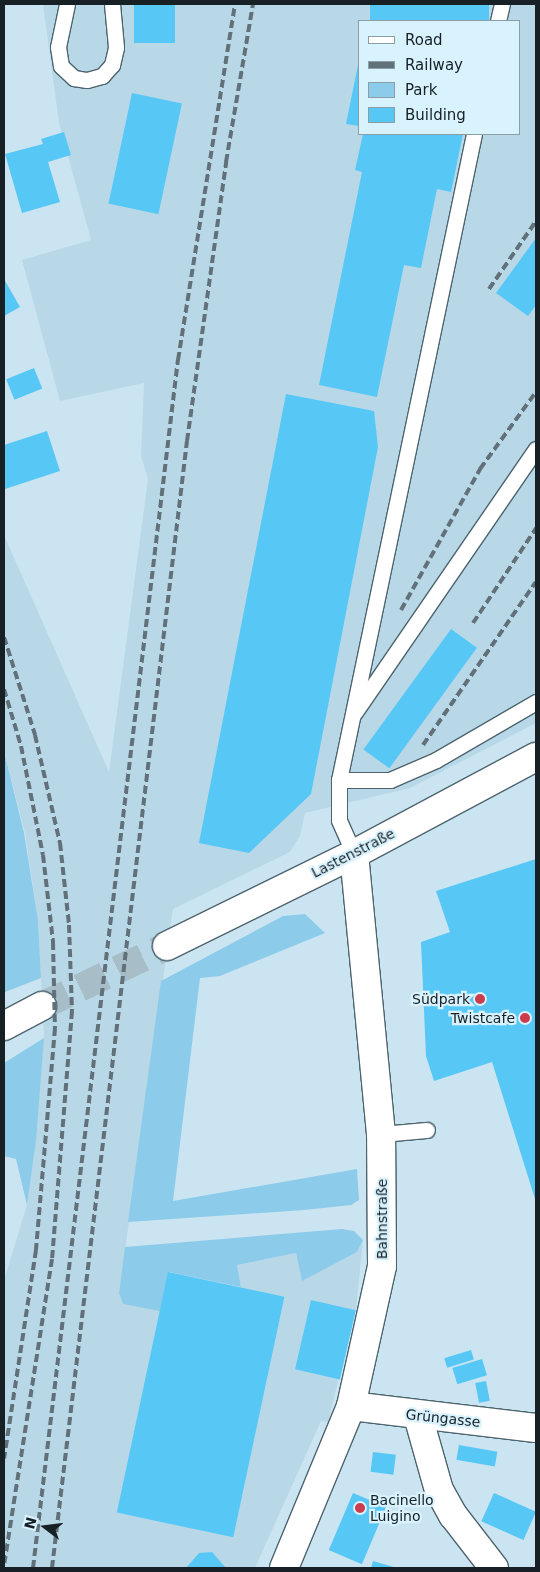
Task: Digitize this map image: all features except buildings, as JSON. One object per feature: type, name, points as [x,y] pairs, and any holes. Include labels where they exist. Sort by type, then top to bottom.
[{"type":"street","name":"Lastenstraße","points":[[167,946],[354,854],[536,757]]},
{"type":"street","name":"Bahnstraße","points":[[284,1568],[351,1406],[382,1266],[381,1134],[354,854]]},
{"type":"street","points":[[4,1026],[42,1006]]},
{"type":"street","name":"Grüngasse","points":[[351,1406],[418,1416],[536,1428]]},
{"type":"street","points":[[418,1416],[440,1490],[453,1515],[494,1568]]},
{"type":"lane","points":[[67,4],[58,47],[61,66],[74,78],[87,80],[102,76],[112,65],[116,47],[112,4]]},
{"type":"lane","points":[[498,20],[502,4]]},
{"type":"lane","points":[[354,854],[340,820],[338,780],[474,135]]},
{"type":"lane","points":[[351,718],[536,449]]},
{"type":"lane","points":[[338,780],[390,780],[436,760],[536,702]]},
{"type":"lane","points":[[381,1134],[426,1130]]},
{"type":"shaded area","points":[[43,4],[536,4],[536,723],[410,788],[305,813],[300,836],[290,852],[173,909],[119,1293],[168,1272],[241,1287],[237,1265],[296,1253],[302,1280],[357,1252],[363,1240],[356,1310],[328,1422],[321,1421],[255,1568],[4,1568],[4,1280],[27,1205],[44,1034],[38,920],[25,833],[4,751],[4,535],[109,772],[148,479],[141,456],[144,383],[60,401],[22,260],[91,240],[59,123]]},
{"type":"green space","points":[[4,751],[24,833],[38,920],[41,978],[5,992]]},
{"type":"green space","points":[[305,914],[325,933],[220,976],[200,978],[173,1201],[357,1169],[359,1200],[351,1205],[304,1210],[128,1222],[161,981],[283,916]]},
{"type":"green space","points":[[44,1038],[36,1140],[27,1205],[16,1159],[4,1156],[4,1063]]},
{"type":"green space","points":[[342,1229],[354,1231],[363,1240],[357,1252],[302,1281],[296,1253],[237,1265],[241,1287],[169,1272],[160,1311],[123,1304],[119,1293],[125,1247]]},
{"type":"tunnel","points":[[42,1006],[167,946]]},
{"type":"railway","points":[[33,1568],[178,360],[235,4]]},
{"type":"railway","points":[[52,1568],[187,441],[226,162],[253,4]]},
{"type":"railway","points":[[489,289],[536,221]]},
{"type":"railway","points":[[401,610],[480,469],[536,392]]},
{"type":"railway","points":[[473,623],[536,528]]},
{"type":"railway","points":[[423,745],[536,582]]},
{"type":"railway","points":[[4,637],[35,735],[60,843],[69,925],[72,1011],[52,1259],[4,1564]]},
{"type":"railway","points":[[4,689],[21,746],[43,855],[53,942],[55,1028],[36,1250],[4,1459]]},
{"type":"place","name":"Südpark","points":[[480,999]]},
{"type":"place","name":"Twistcafe","points":[[525,1018]]},
{"type":"place","name":"Bacinello Luigino","points":[[360,1508]]}]
